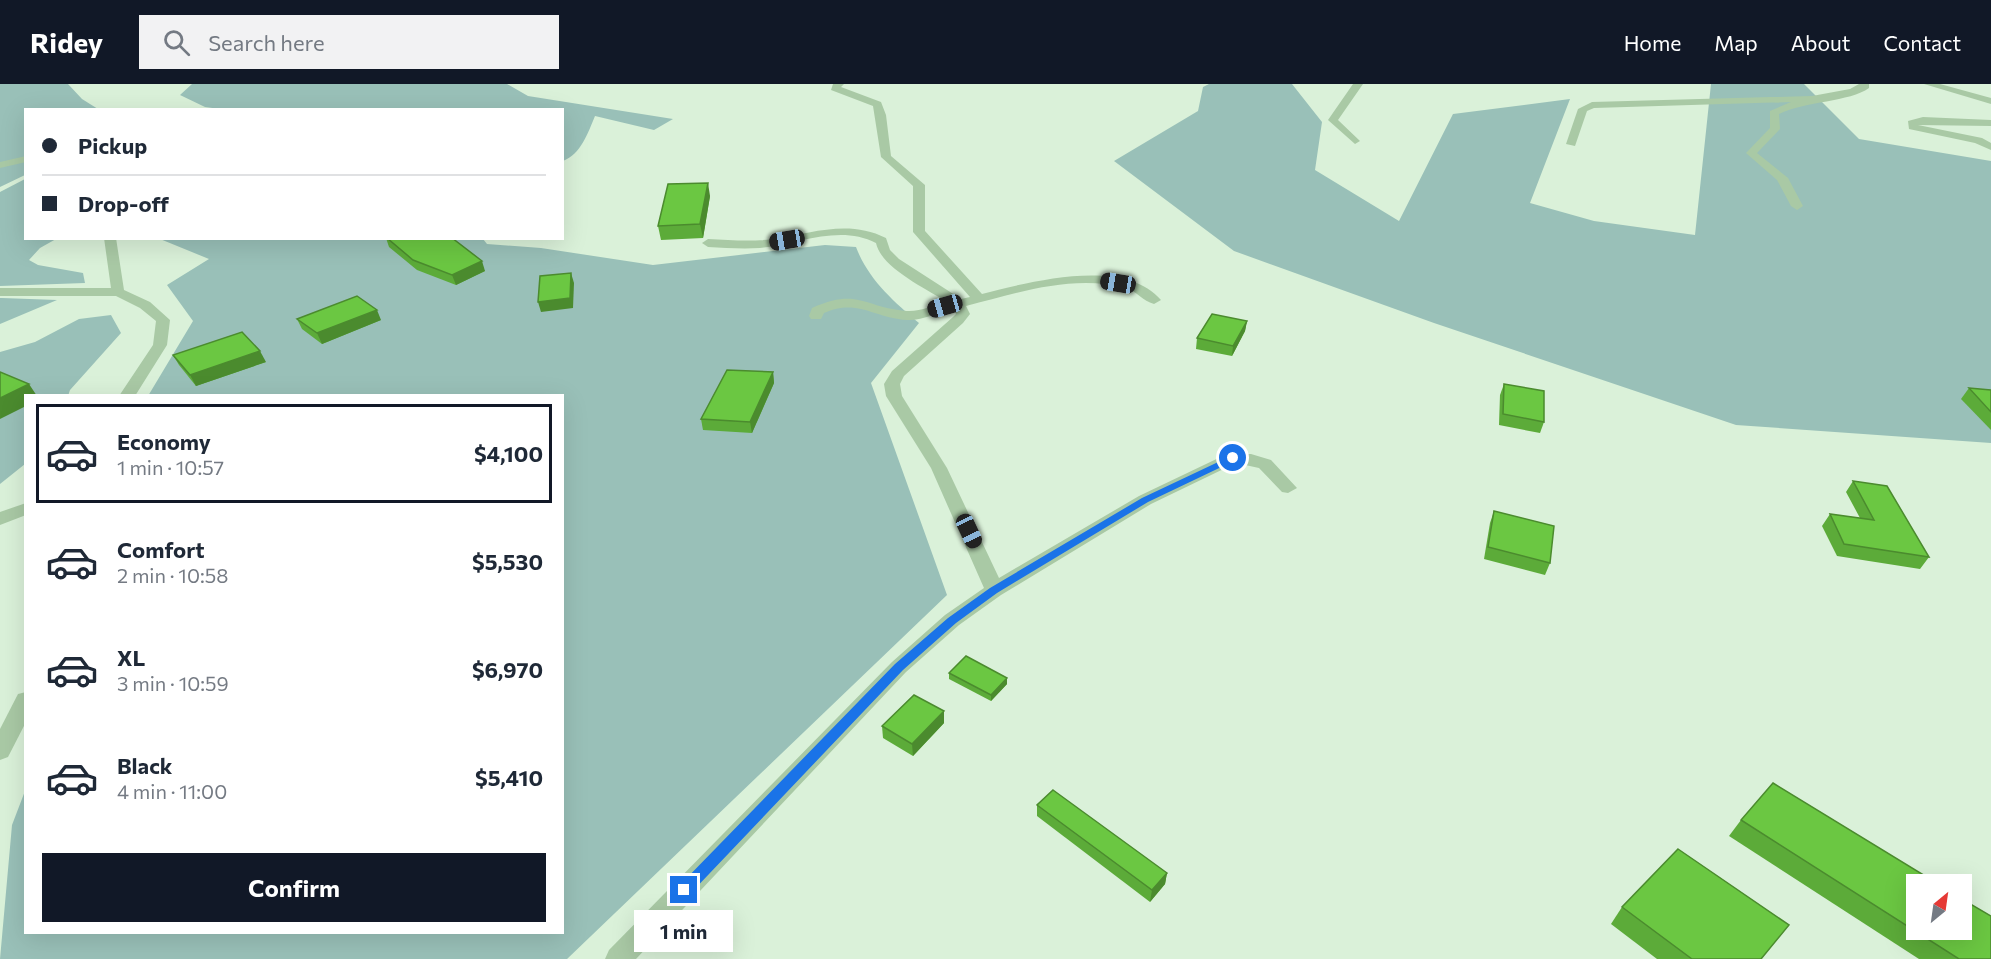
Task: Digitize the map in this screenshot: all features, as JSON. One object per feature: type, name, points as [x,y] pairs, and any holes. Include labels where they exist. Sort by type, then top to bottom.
[{"type":"street","points":[[839,84],[834,88],[877,104],[881,115],[886,157],[920,185],[919,232],[978,297]]},
{"type":"street","points":[[1355,141],[1333,120],[1358,84]]},
{"type":"street","points":[[1571,144],[1583,109],[1592,105],[1808,98],[1855,91],[1864,88],[1864,84]]},
{"type":"street","points":[[1929,84],[1991,101]]},
{"type":"street","points":[[1797,206],[1790,190],[1778,174],[1757,162],[1751,153],[1775,129],[1774,113],[1808,98]]},
{"type":"street","points":[[1991,123],[1923,120],[1912,123],[1913,127],[1978,140],[1991,147]]},
{"type":"street","points":[[0,165],[24,159]]},
{"type":"street","points":[[708,243],[758,244],[847,231],[867,232],[882,241],[884,251],[894,262],[958,303],[963,314],[897,374],[892,384],[894,396],[906,410],[939,468],[976,545],[994,590]]},
{"type":"street","points":[[110,240],[118,292]]},
{"type":"street","points":[[816,316],[817,310],[837,302],[864,304],[897,315],[908,316],[978,297],[1051,281],[1078,279],[1131,285],[1154,300]]},
{"type":"street","points":[[0,292],[118,292],[145,306],[163,320],[160,345],[128,394]]},
{"type":"street","points":[[618,959],[899,667],[952,620],[994,590],[1145,500],[1233,458],[1248,457],[1270,465],[1288,488]]},
{"type":"street","points":[[0,519],[24,509]]},
{"type":"street","points":[[0,751],[24,704]]},
{"type":"shaded area","points":[[0,84],[68,84],[82,99],[96,108],[24,108],[24,175],[0,187]]},
{"type":"shaded area","points":[[192,84],[507,84],[528,96],[673,119],[654,130],[595,116],[579,148],[564,160],[564,108],[212,108],[205,107],[180,95]]},
{"type":"shaded area","points":[[1209,84],[1292,84],[1322,122],[1315,170],[1399,221],[1453,114],[1570,99],[1530,203],[1594,221],[1695,235],[1711,84],[1804,84],[1859,139],[1991,161],[1991,443],[1736,425],[1434,323],[1234,251],[1114,161],[1198,111],[1203,87]]},
{"type":"shaded area","points":[[24,180],[24,240],[54,240],[40,248],[29,260],[38,265],[83,273],[85,283],[0,286],[0,192]]},
{"type":"shaded area","points":[[162,240],[484,240],[487,244],[541,248],[653,265],[825,245],[856,247],[874,279],[919,323],[871,383],[947,595],[567,959],[0,959],[12,825],[24,794],[24,934],[564,934],[564,394],[149,394],[193,321],[167,285],[209,259]]},
{"type":"shaded area","points":[[0,298],[2,298],[57,300],[0,324]]},
{"type":"shaded area","points":[[111,315],[121,333],[69,394],[24,394],[24,465],[0,484],[0,352],[35,342],[79,319]]},
{"type":"building","points":[[708,183],[700,224],[658,226],[668,184]]},
{"type":"building","points":[[389,240],[455,240],[482,261],[452,275],[413,260]]},
{"type":"building","points":[[571,273],[570,298],[538,302],[540,276]]},
{"type":"building","points":[[357,296],[377,310],[317,333],[297,319]]},
{"type":"building","points":[[1212,314],[1247,321],[1233,346],[1197,338]]},
{"type":"building","points":[[242,332],[260,351],[190,375],[173,355]]},
{"type":"building","points":[[727,370],[773,372],[750,422],[701,419]]},
{"type":"building","points":[[0,372],[29,384],[0,398]]},
{"type":"building","points":[[1504,384],[1544,391],[1544,422],[1503,414]]},
{"type":"building","points":[[1969,388],[1991,390],[1991,412]]},
{"type":"building","points":[[1853,481],[1887,486],[1929,557],[1844,544],[1830,514],[1874,520]]},
{"type":"building","points":[[1494,511],[1554,526],[1550,563],[1488,547]]},
{"type":"building","points":[[966,656],[1007,678],[991,695],[949,673]]},
{"type":"building","points":[[914,695],[944,711],[912,744],[882,726]]},
{"type":"building","points":[[1773,783],[1922,874],[1906,874],[1906,925],[1741,820]]},
{"type":"building","points":[[1053,790],[1167,873],[1152,890],[1037,805]]},
{"type":"building","points":[[1678,849],[1789,925],[1761,959],[1692,959],[1622,907]]},
{"type":"building","points":[[1972,905],[1991,916],[1991,959],[1959,959],[1929,940],[1972,940]]},
{"type":"route","points":[[684,890],[899,667],[952,620],[994,590],[1145,500],[1233,458]]}]
